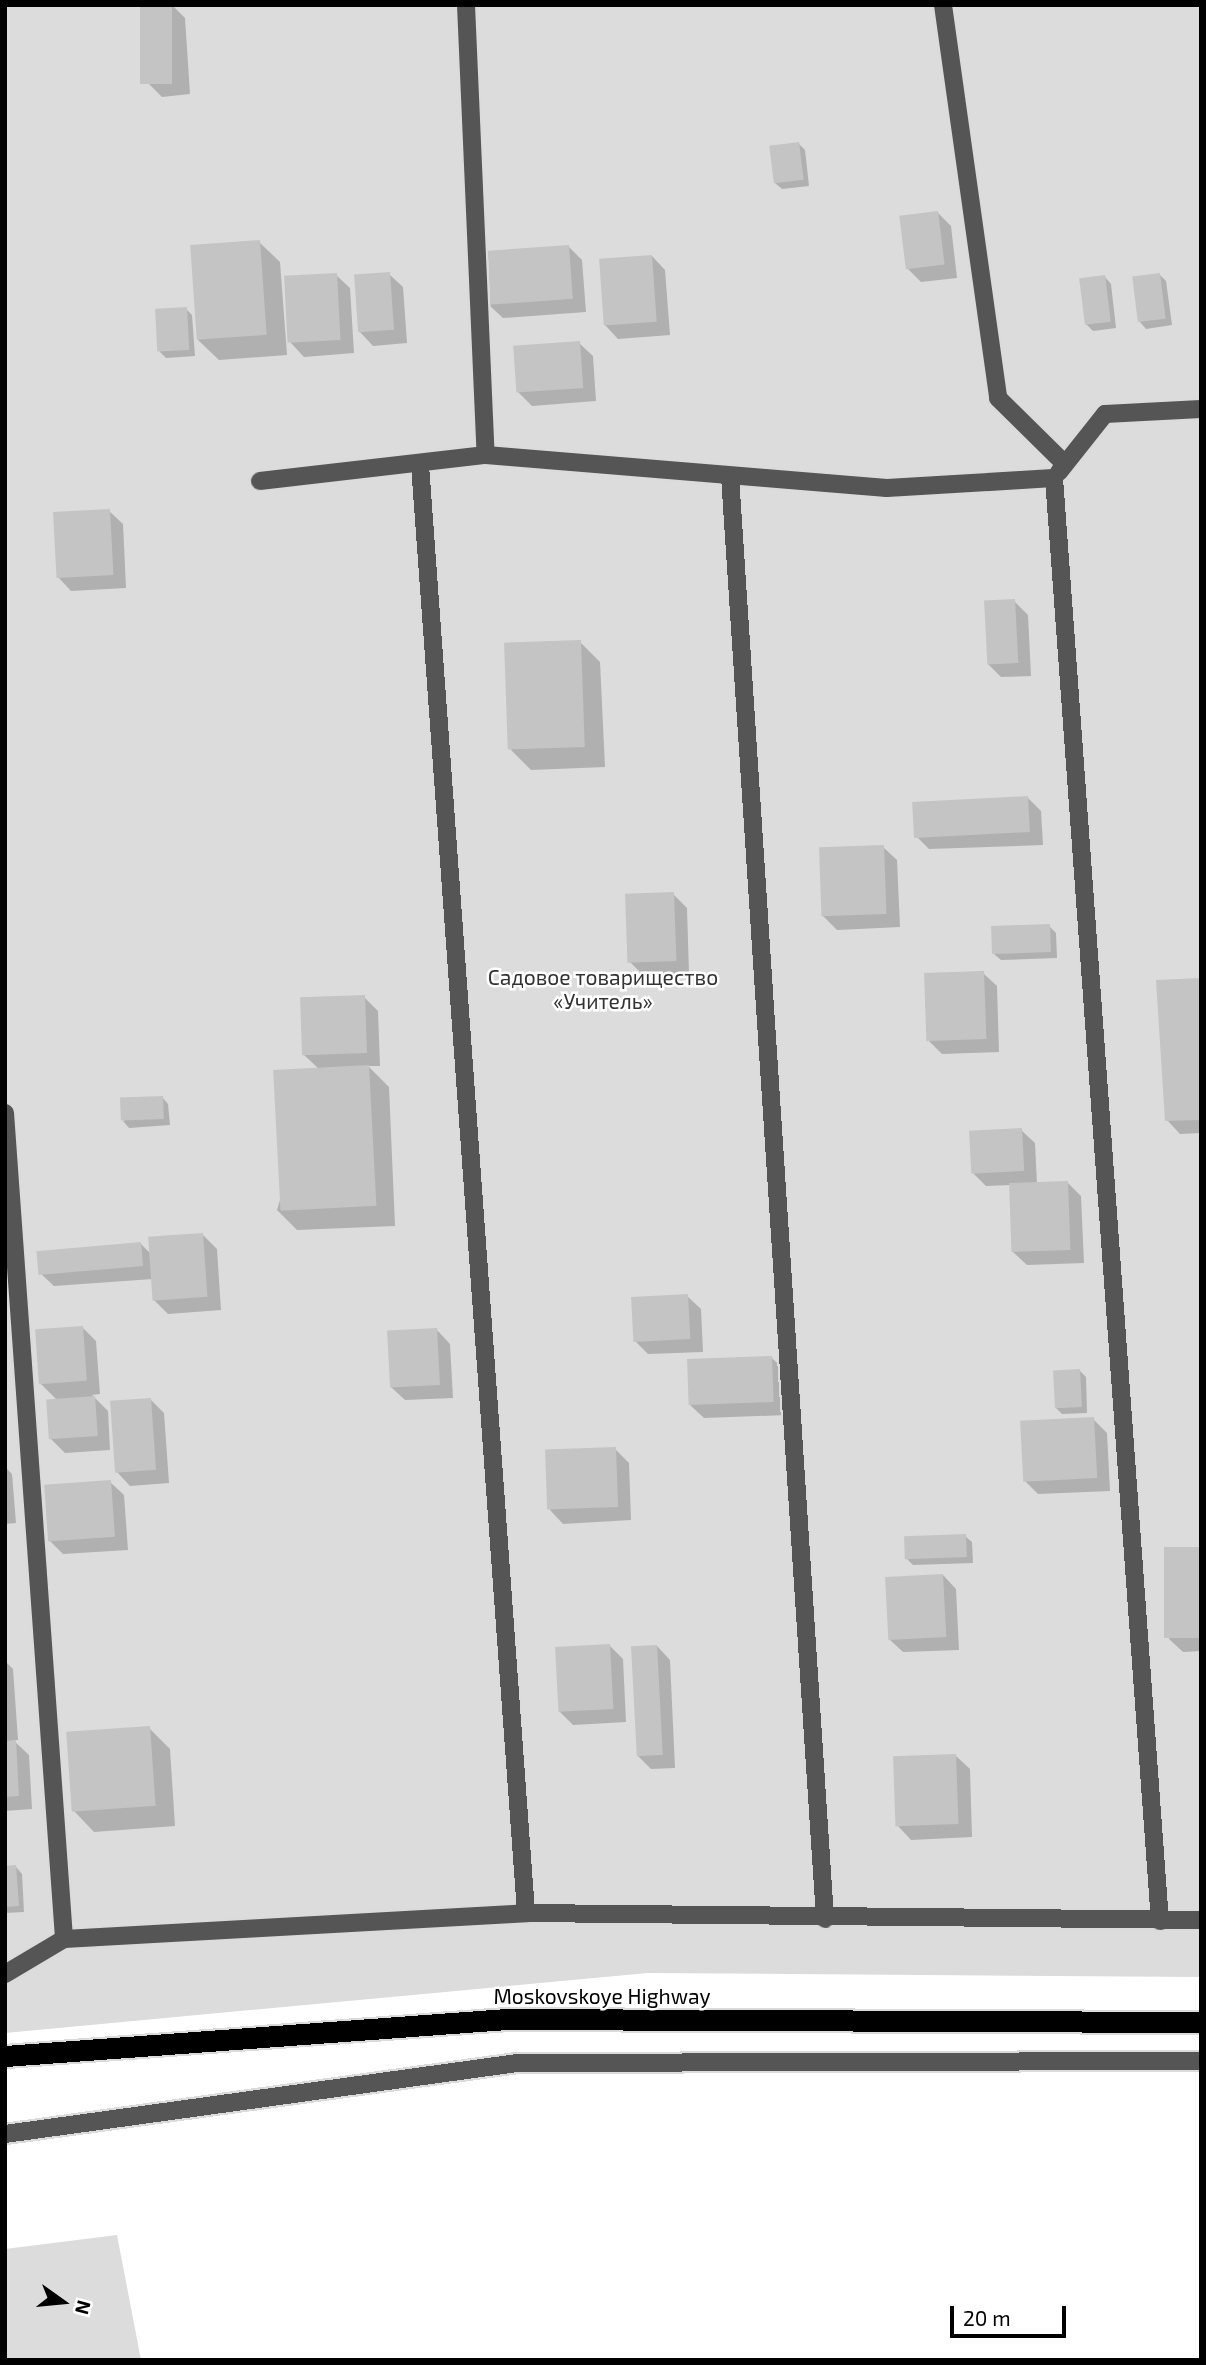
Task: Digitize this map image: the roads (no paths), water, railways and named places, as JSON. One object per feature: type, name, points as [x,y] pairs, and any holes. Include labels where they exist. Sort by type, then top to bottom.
[{"type":"highway","name":"Moskovskoye Highway","points":[[5,2056],[507,2019],[1201,2022]]},
{"type":"street","points":[[466,5],[486,456]]},
{"type":"street","points":[[943,5],[998,398],[1060,471],[1160,1921]]},
{"type":"street","points":[[260,481],[420,466],[486,456],[887,488],[1060,471],[1105,414],[1201,409]]},
{"type":"street","points":[[420,466],[526,1913]]},
{"type":"street","points":[[730,476],[825,1919]]},
{"type":"street","points":[[5,1113],[64,1939]]},
{"type":"street","points":[[5,1974],[64,1939],[526,1913],[825,1919],[1201,1920]]},
{"type":"street","points":[[5,2134],[517,2063],[1201,2061]]},
{"type":"park label","name":"Садовое товарищество «Учитель»","points":[[603,989]]}]
